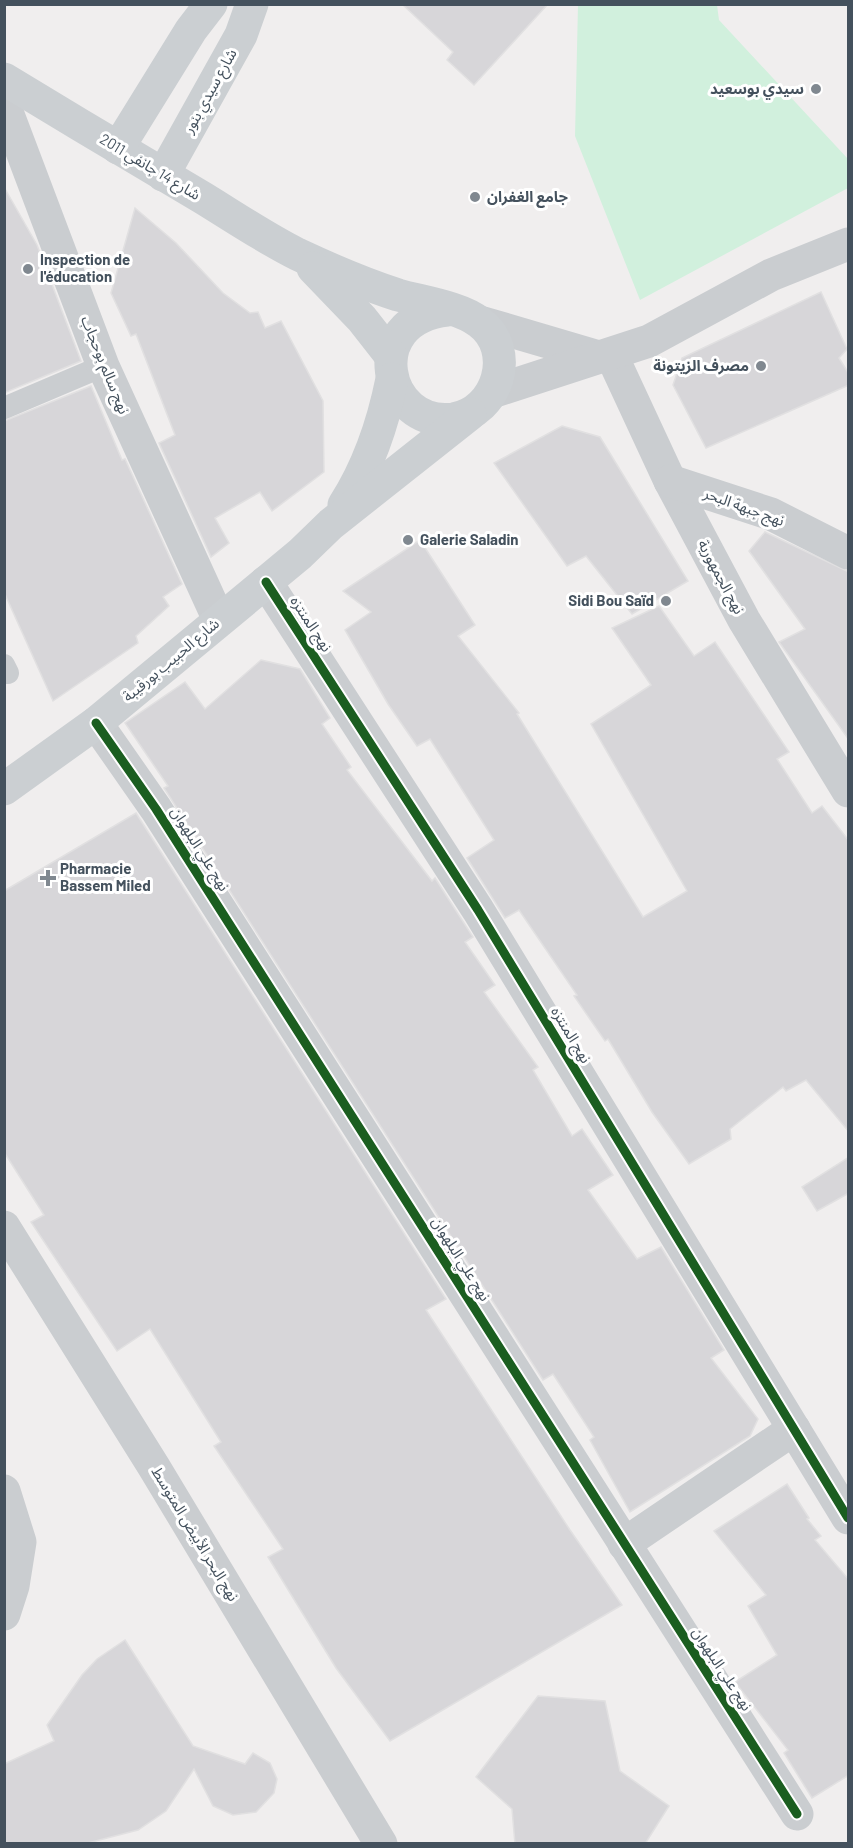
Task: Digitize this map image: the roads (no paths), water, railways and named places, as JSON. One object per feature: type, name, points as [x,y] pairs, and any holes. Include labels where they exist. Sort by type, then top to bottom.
[{"type":"main road","points":[[118,148],[191,30],[211,4]]},
{"type":"main road","name":"شارع سيدي بنور","points":[[163,175],[241,35],[252,4]]},
{"type":"main road","name":"شارع 14 جانفي 2011","points":[[4,79],[296,253],[396,294],[447,310]]},
{"type":"main road","name":"شارع 14 جانفي 2011","points":[[296,253],[346,302],[391,368]]},
{"type":"main road","points":[[447,310],[466,314],[480,322],[497,347],[499,370],[482,402],[453,419],[433,418],[415,410],[401,397],[391,368],[396,340],[405,327],[417,317],[447,310]]},
{"type":"main road","name":"شارع الحبيب بورقيبة","points":[[331,524],[353,491],[370,456],[384,418],[391,368]]},
{"type":"main road","name":"شارع الحبيب بورقيبة","points":[[4,789],[96,723],[266,582],[331,524],[482,402]]},
{"type":"street","name":"نهج سالم بوحجاب","points":[[4,104],[103,366],[219,620]]},
{"type":"street","points":[[482,402],[605,355],[649,341],[771,275],[849,244]]},
{"type":"street","points":[[480,322],[605,355]]},
{"type":"street","name":"نهج الجمهورية","points":[[605,355],[744,620],[849,791]]},
{"type":"street","name":"نهج جبهة البحر","points":[[670,481],[771,514],[849,553]]},
{"type":"street","name":"نهج المنتزه","points":[[266,582],[478,910],[794,1429],[846,1510]]},
{"type":"street","name":"نهج علي البلهوان","points":[[96,723],[156,810],[797,1814]]},
{"type":"street","name":"نهج البحر الأبيض المتوسط","points":[[4,1227],[154,1467],[381,1844]]},
{"type":"street","points":[[624,1544],[794,1429]]},
{"type":"street","points":[[4,1491],[20,1542],[13,1586],[4,1614]]},
{"type":"lane","points":[[4,408],[103,366]]},
{"type":"place","name":"سيدي بوسعيد","points":[[816,89]]},
{"type":"place","name":"جامع الغفران","points":[[475,197]]},
{"type":"place","name":"Inspection de l'éducation","points":[[28,269]]},
{"type":"place","name":"مصرف الزيتونة","points":[[761,366]]},
{"type":"place","name":"Galerie Saladin","points":[[408,540]]},
{"type":"place","name":"Sidi Bou Saïd","points":[[666,601]]},
{"type":"place","name":"Pharmacie Bassem Miled","points":[[48,878]]}]
